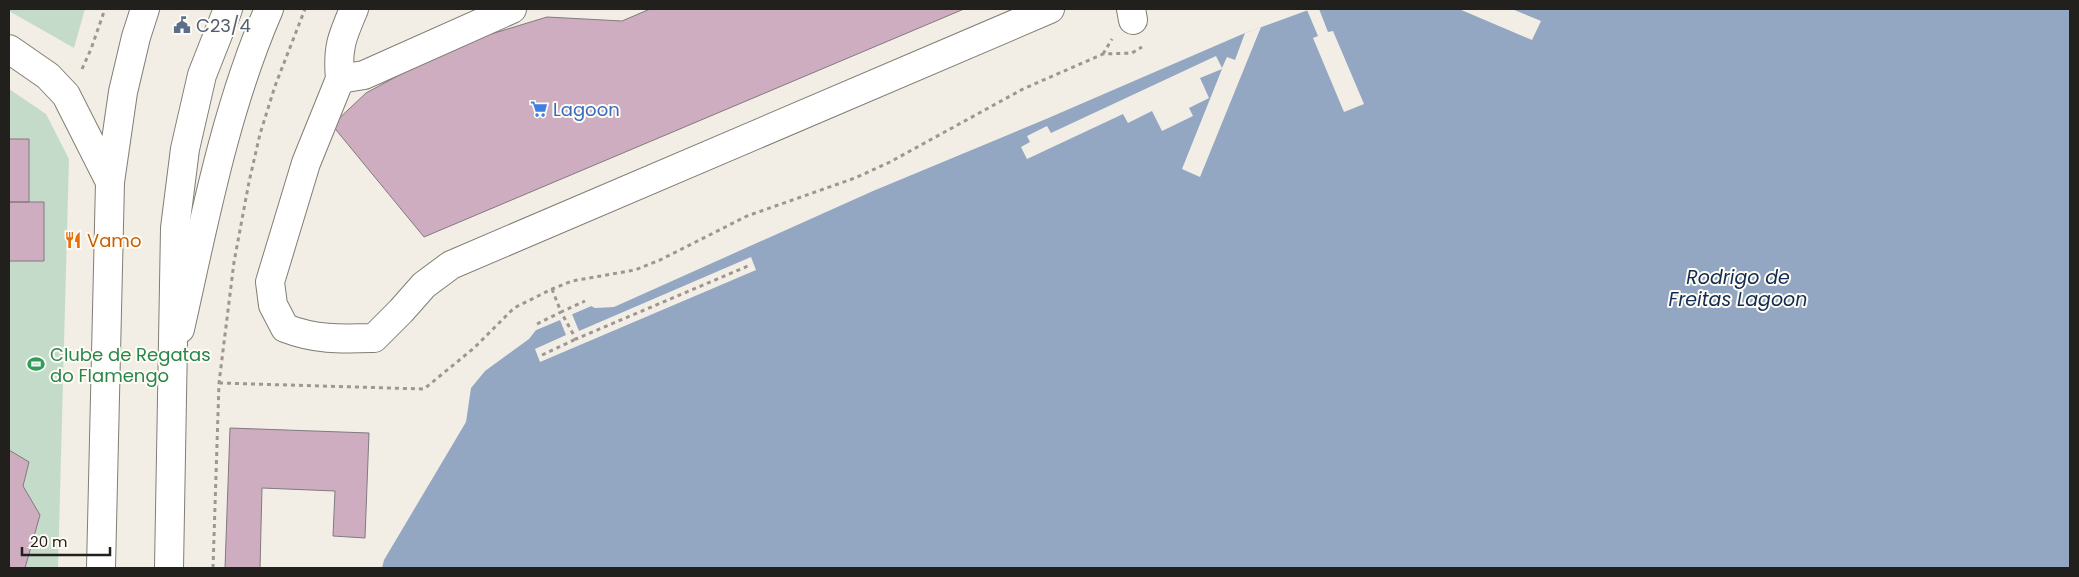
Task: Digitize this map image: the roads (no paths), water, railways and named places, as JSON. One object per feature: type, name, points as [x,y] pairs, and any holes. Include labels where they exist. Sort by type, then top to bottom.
[{"type":"main road","points":[[101,568],[110,182],[123,92],[136,36],[146,9]]},
{"type":"main road","points":[[169,568],[175,228],[184,149],[202,74],[228,9]]},
{"type":"main road","points":[[172,362],[210,193],[251,50],[270,9]]},
{"type":"main road","points":[[354,9],[340,41],[338,59],[340,79],[306,163],[270,282],[273,305],[285,328],[305,336],[340,340],[374,338],[402,311],[424,285],[451,265],[1050,9]]},
{"type":"main road","points":[[340,79],[364,75],[512,9]]},
{"type":"main road","points":[[9,49],[48,76],[66,95],[110,182]]},
{"type":"water","name":"Rodrigo de Freitas Lagoon","points":[[1311,9],[2070,9],[2070,568],[382,568],[384,560],[466,422],[471,388],[485,371],[529,339],[536,330],[591,306],[595,308],[614,307],[873,191],[1245,33]]},
{"type":"place","name":"C23/4","points":[[182,25]]},
{"type":"place","name":"Lagoon","points":[[539,109]]},
{"type":"place","name":"Vamo","points":[[73,240]]},
{"type":"place","name":"Clube de Regatas do Flamengo","points":[[36,364]]}]
